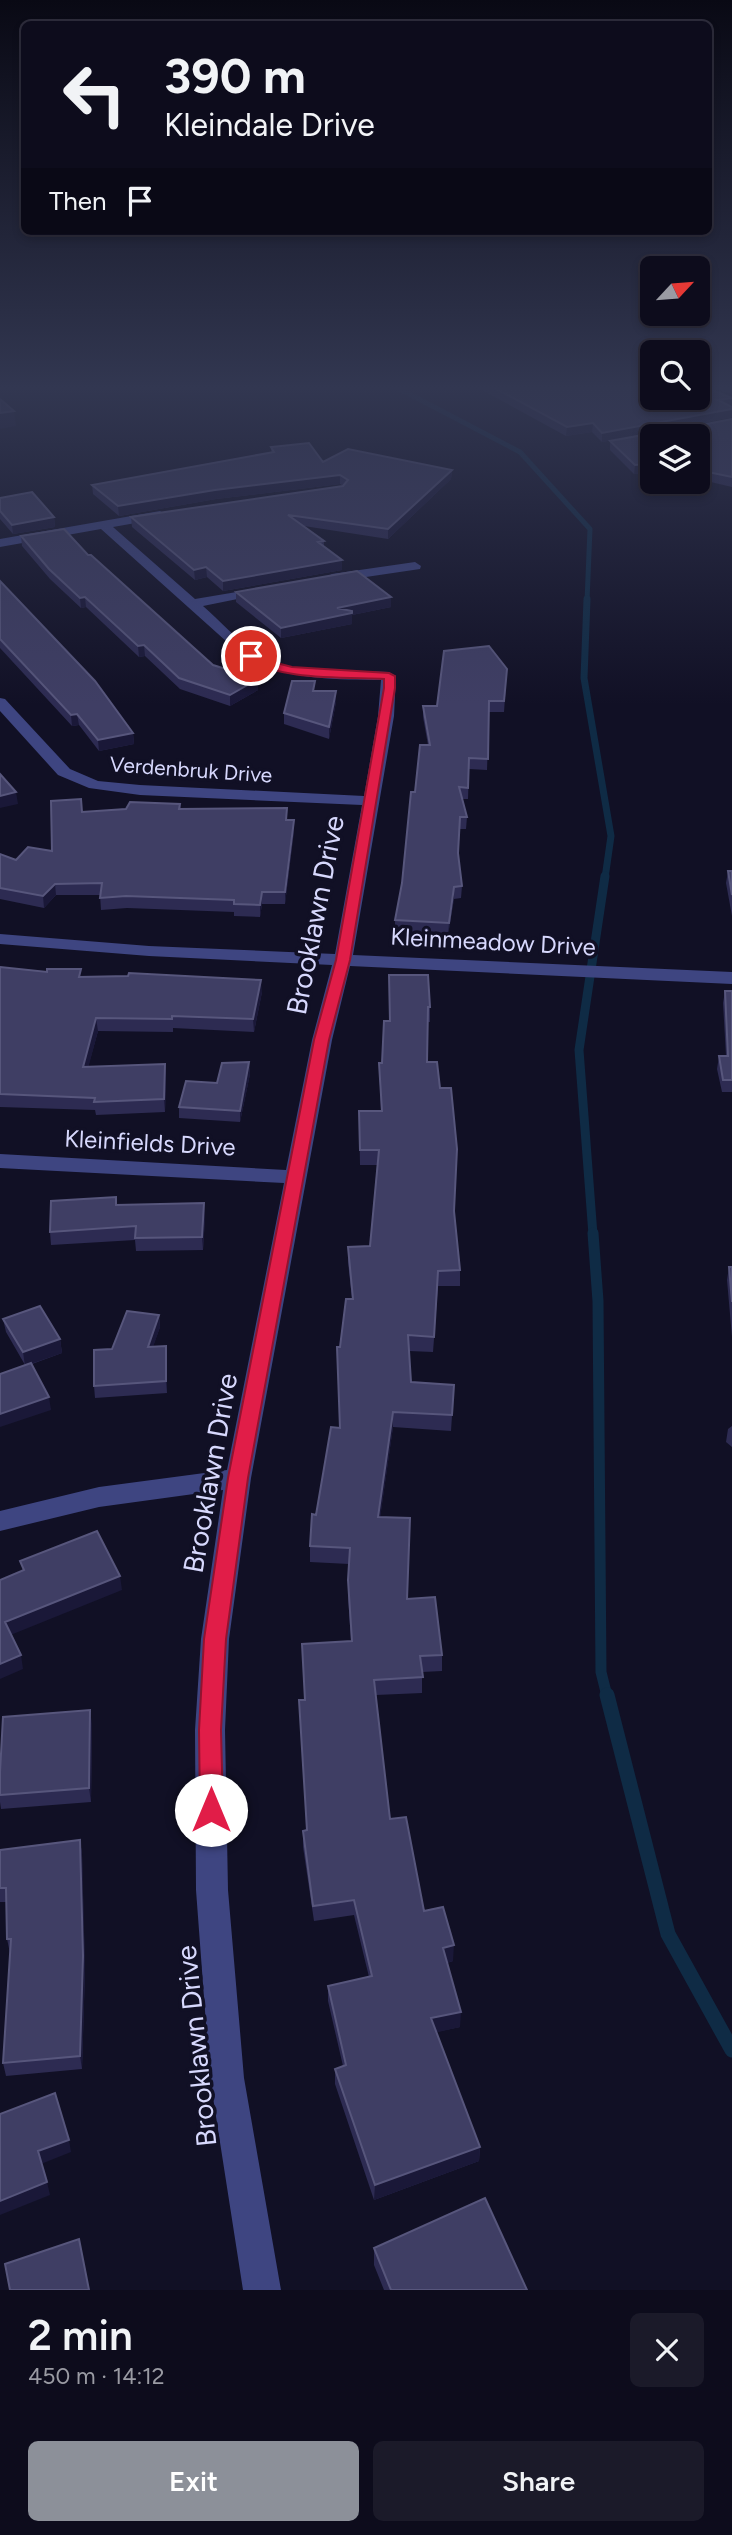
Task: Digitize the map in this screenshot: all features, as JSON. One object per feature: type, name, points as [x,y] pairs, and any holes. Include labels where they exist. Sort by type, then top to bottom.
[{"type":"street","points":[[0,544],[178,512]]},
{"type":"street","points":[[104,525],[192,604],[274,588]]},
{"type":"street","points":[[314,581],[415,566]]},
{"type":"street","name":"Brooklawn Drive","points":[[192,604],[261,662],[292,670],[389,676],[386,716],[343,960],[322,1040],[238,1478],[215,1639],[210,1730],[212,1890],[228,2078],[262,2290]]},
{"type":"street","name":"Verdenbruk Drive","points":[[0,702],[64,772],[95,785],[140,790],[370,801]]},
{"type":"street","name":"Kleinmeadow Drive","points":[[0,939],[149,951],[732,978]]},
{"type":"street","name":"Kleinfields Drive","points":[[0,1161],[296,1177]]},
{"type":"street","points":[[0,1521],[99,1497],[238,1478]]},
{"type":"building","points":[[32,492],[54,517],[12,525],[0,511],[0,498]]},
{"type":"building","points":[[101,492],[204,492],[118,506]]},
{"type":"building","points":[[303,492],[428,492],[388,529],[288,515],[324,541],[318,542],[342,560],[223,581],[206,567],[194,570],[131,517]]},
{"type":"building","points":[[64,529],[88,555],[213,665],[258,679],[230,695],[179,678],[144,645],[138,646],[85,597],[80,598],[49,569],[21,536]]},
{"type":"building","points":[[357,571],[391,597],[337,608],[352,613],[281,628],[236,592]]},
{"type":"building","points":[[0,581],[95,681],[133,733],[98,740],[77,714],[71,715],[0,639]]},
{"type":"building","points":[[489,646],[507,669],[504,701],[489,701],[488,759],[469,758],[468,788],[459,787],[467,817],[460,817],[458,853],[462,886],[454,887],[449,923],[395,920],[402,883],[411,792],[415,792],[420,745],[430,745],[423,706],[437,706],[444,651]]},
{"type":"building","points":[[292,681],[315,681],[313,691],[336,691],[329,727],[284,713]]},
{"type":"building","points":[[0,774],[16,792],[0,796]]},
{"type":"building","points":[[81,799],[82,812],[126,809],[130,802],[180,804],[179,809],[287,808],[286,820],[294,820],[285,892],[262,892],[260,905],[234,904],[234,900],[126,896],[100,898],[102,883],[55,884],[43,896],[0,888],[0,854],[16,860],[28,847],[52,851],[51,801]]},
{"type":"building","points":[[728,871],[732,871],[732,895]]},
{"type":"building","points":[[0,967],[47,972],[47,969],[81,969],[79,977],[128,976],[129,973],[261,980],[253,1019],[172,1016],[172,1019],[96,1018],[83,1067],[165,1064],[164,1099],[94,1102],[95,1098],[0,1094]]},
{"type":"building","points":[[389,975],[428,975],[430,1007],[427,1062],[437,1062],[440,1088],[451,1088],[457,1149],[454,1211],[460,1270],[438,1271],[434,1337],[408,1335],[411,1382],[454,1385],[452,1415],[393,1412],[378,1517],[410,1518],[407,1599],[435,1597],[442,1655],[420,1656],[423,1677],[374,1680],[390,1819],[406,1817],[424,1911],[443,1907],[454,1945],[443,1948],[461,2012],[431,2018],[480,2147],[375,2185],[335,2069],[346,2065],[328,1986],[372,1976],[354,1900],[313,1906],[303,1831],[307,1830],[299,1700],[305,1700],[302,1644],[352,1641],[348,1580],[350,1548],[310,1546],[312,1514],[316,1515],[331,1427],[340,1428],[337,1347],[340,1347],[346,1299],[353,1299],[348,1247],[370,1246],[379,1150],[360,1150],[359,1111],[382,1111],[379,1063],[382,1063],[384,1021],[390,1021]]},
{"type":"building","points":[[725,991],[732,991],[732,1080],[723,1080],[719,1056],[728,1056]]},
{"type":"building","points":[[249,1062],[240,1111],[179,1107],[186,1081],[217,1083],[222,1063]]},
{"type":"building","points":[[116,1197],[116,1205],[204,1203],[202,1237],[135,1238],[136,1226],[50,1232],[51,1201]]},
{"type":"building","points":[[729,1267],[732,1267],[732,1302]]},
{"type":"building","points":[[40,1306],[60,1339],[23,1352],[3,1319]]},
{"type":"building","points":[[127,1311],[159,1315],[148,1347],[166,1346],[166,1381],[94,1386],[94,1350],[112,1349]]},
{"type":"building","points":[[31,1363],[49,1397],[0,1414],[0,1374]]},
{"type":"building","points":[[97,1531],[120,1576],[5,1622],[21,1655],[0,1664],[0,1580],[24,1570],[20,1561]]},
{"type":"building","points":[[90,1710],[89,1788],[0,1795],[3,1717]]},
{"type":"building","points":[[80,1840],[83,1956],[80,2056],[3,2063],[11,1939],[7,1939],[6,1888],[0,1888],[0,1850]]},
{"type":"building","points":[[55,2093],[69,2140],[38,2151],[47,2182],[0,2201],[0,2114]]},
{"type":"building","points":[[485,2198],[527,2290],[391,2290],[374,2248]]},
{"type":"building","points":[[79,2239],[89,2290],[10,2290],[5,2264]]},
{"type":"waterway","points":[[556,492],[590,529],[587,601]]},
{"type":"waterway","points":[[587,599],[584,678],[611,836],[605,878]]},
{"type":"waterway","points":[[593,1235],[579,1050],[605,876]]},
{"type":"waterway","points":[[593,1233],[598,1301],[601,1672],[607,1696]]},
{"type":"waterway","points":[[607,1695],[668,1934],[732,2050]]},
{"type":"route","points":[[211,1810],[210,1730],[215,1639],[238,1478],[322,1040],[343,960],[390,688],[389,676],[292,670],[275,667],[251,656]]}]
